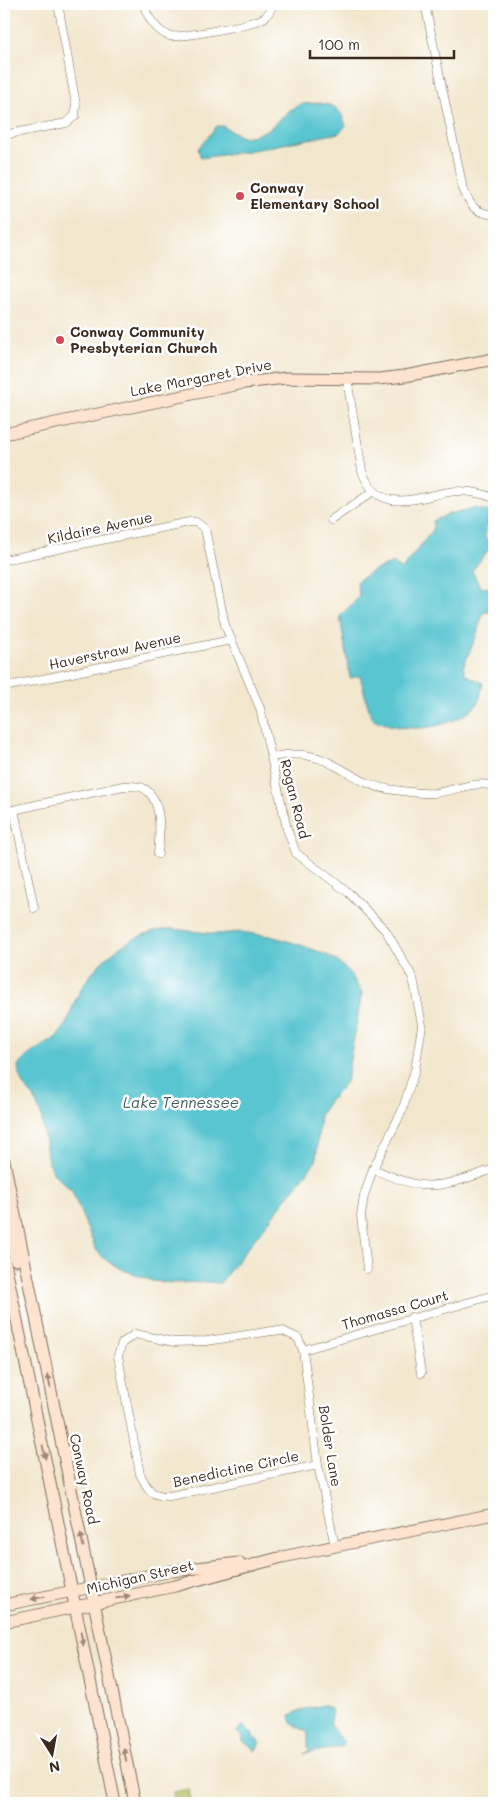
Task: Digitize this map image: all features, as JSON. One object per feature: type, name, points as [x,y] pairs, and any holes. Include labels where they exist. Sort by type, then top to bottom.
[{"type":"street","points":[[4,135],[66,123],[75,116],[76,105],[58,4]]},
{"type":"street","points":[[144,4],[145,12],[157,27],[169,36],[252,24],[265,17],[273,4]]},
{"type":"street","points":[[425,4],[463,189],[470,204],[481,213],[494,215]]},
{"type":"street","name":"Lake Margaret Drive","points":[[4,434],[244,383],[286,378],[347,379],[405,376],[494,359]]},
{"type":"street","points":[[347,379],[362,472],[366,482],[374,491],[388,500],[402,502],[456,491],[479,492],[494,498]]},
{"type":"street","points":[[331,520],[374,491]]},
{"type":"street","name":"Kildaire Avenue","points":[[4,560],[189,522],[196,522],[201,525]]},
{"type":"street","name":"Rogan Road","points":[[201,525],[207,535],[226,625],[260,708],[287,829],[296,853],[350,893],[386,931],[413,978],[422,1025],[415,1070],[402,1111],[372,1169],[364,1196],[361,1216],[367,1269]]},
{"type":"street","name":"Haverstraw Avenue","points":[[4,687],[231,640]]},
{"type":"street","points":[[272,757],[293,754],[312,756],[369,785],[387,789],[432,793],[485,783],[494,786]]},
{"type":"street","points":[[4,812],[123,786],[142,787],[153,797],[160,828],[158,854]]},
{"type":"street","points":[[14,810],[34,908]]},
{"type":"street","name":"Conway Road","points":[[4,1161],[135,1803]]},
{"type":"street","points":[[372,1169],[422,1185],[443,1184],[494,1169]]},
{"type":"street","points":[[4,1224],[8,1230],[21,1279],[30,1290]]},
{"type":"street","points":[[4,1257],[115,1803]]},
{"type":"street","name":"Thomassa Court","points":[[303,1350],[412,1317],[494,1295]]},
{"type":"street","points":[[412,1317],[421,1373]]},
{"type":"street","name":"Benedictine Circle","points":[[303,1350],[298,1338],[283,1331],[207,1341],[174,1342],[135,1334],[122,1343],[118,1356],[140,1474],[148,1490],[158,1496],[170,1496],[318,1465]]},
{"type":"street","name":"Bolder Lane","points":[[303,1350],[318,1465],[334,1546]]},
{"type":"street","name":"Michigan Street","points":[[4,1622],[174,1586],[334,1546],[494,1514]]},
{"type":"street","name":"Michigan Street","points":[[4,1605],[172,1571],[282,1558]]},
{"type":"green space","points":[[189,1789],[191,1803],[175,1803],[173,1792]]},
{"type":"water","points":[[319,103],[334,107],[342,115],[346,126],[339,133],[201,158],[198,149],[217,126],[223,126],[242,137],[255,135],[269,129],[290,110],[301,104]]},
{"type":"water","points":[[474,508],[487,511],[489,515],[485,538],[493,544],[472,571],[481,588],[491,587],[494,611],[483,613],[476,637],[463,667],[466,675],[483,683],[478,703],[474,708],[455,720],[423,728],[401,727],[378,721],[370,714],[360,676],[350,678],[340,616],[359,597],[357,581],[374,570],[394,563],[401,570],[433,530],[433,521],[449,514]]},
{"type":"water","name":"Lake Tennessee","points":[[171,929],[218,934],[240,932],[270,936],[301,945],[337,961],[349,972],[362,993],[346,1082],[320,1115],[316,1161],[220,1283],[153,1281],[121,1269],[107,1261],[96,1250],[72,1191],[53,1173],[48,1162],[41,1115],[34,1097],[23,1085],[19,1075],[18,1066],[63,1029],[85,982],[105,959],[116,950],[142,935]]},
{"type":"water","points":[[323,1705],[331,1709],[331,1725],[344,1742],[341,1744],[343,1746],[304,1754],[310,1751],[308,1747],[308,1733],[294,1725],[290,1715],[301,1710]]},
{"type":"water","points":[[242,1725],[261,1743],[255,1751],[242,1740],[244,1738],[237,1732]]},
{"type":"place","name":"Conway Elementary School","points":[[240,196]]},
{"type":"place","name":"Conway Community Presbyterian Church","points":[[60,340]]}]
